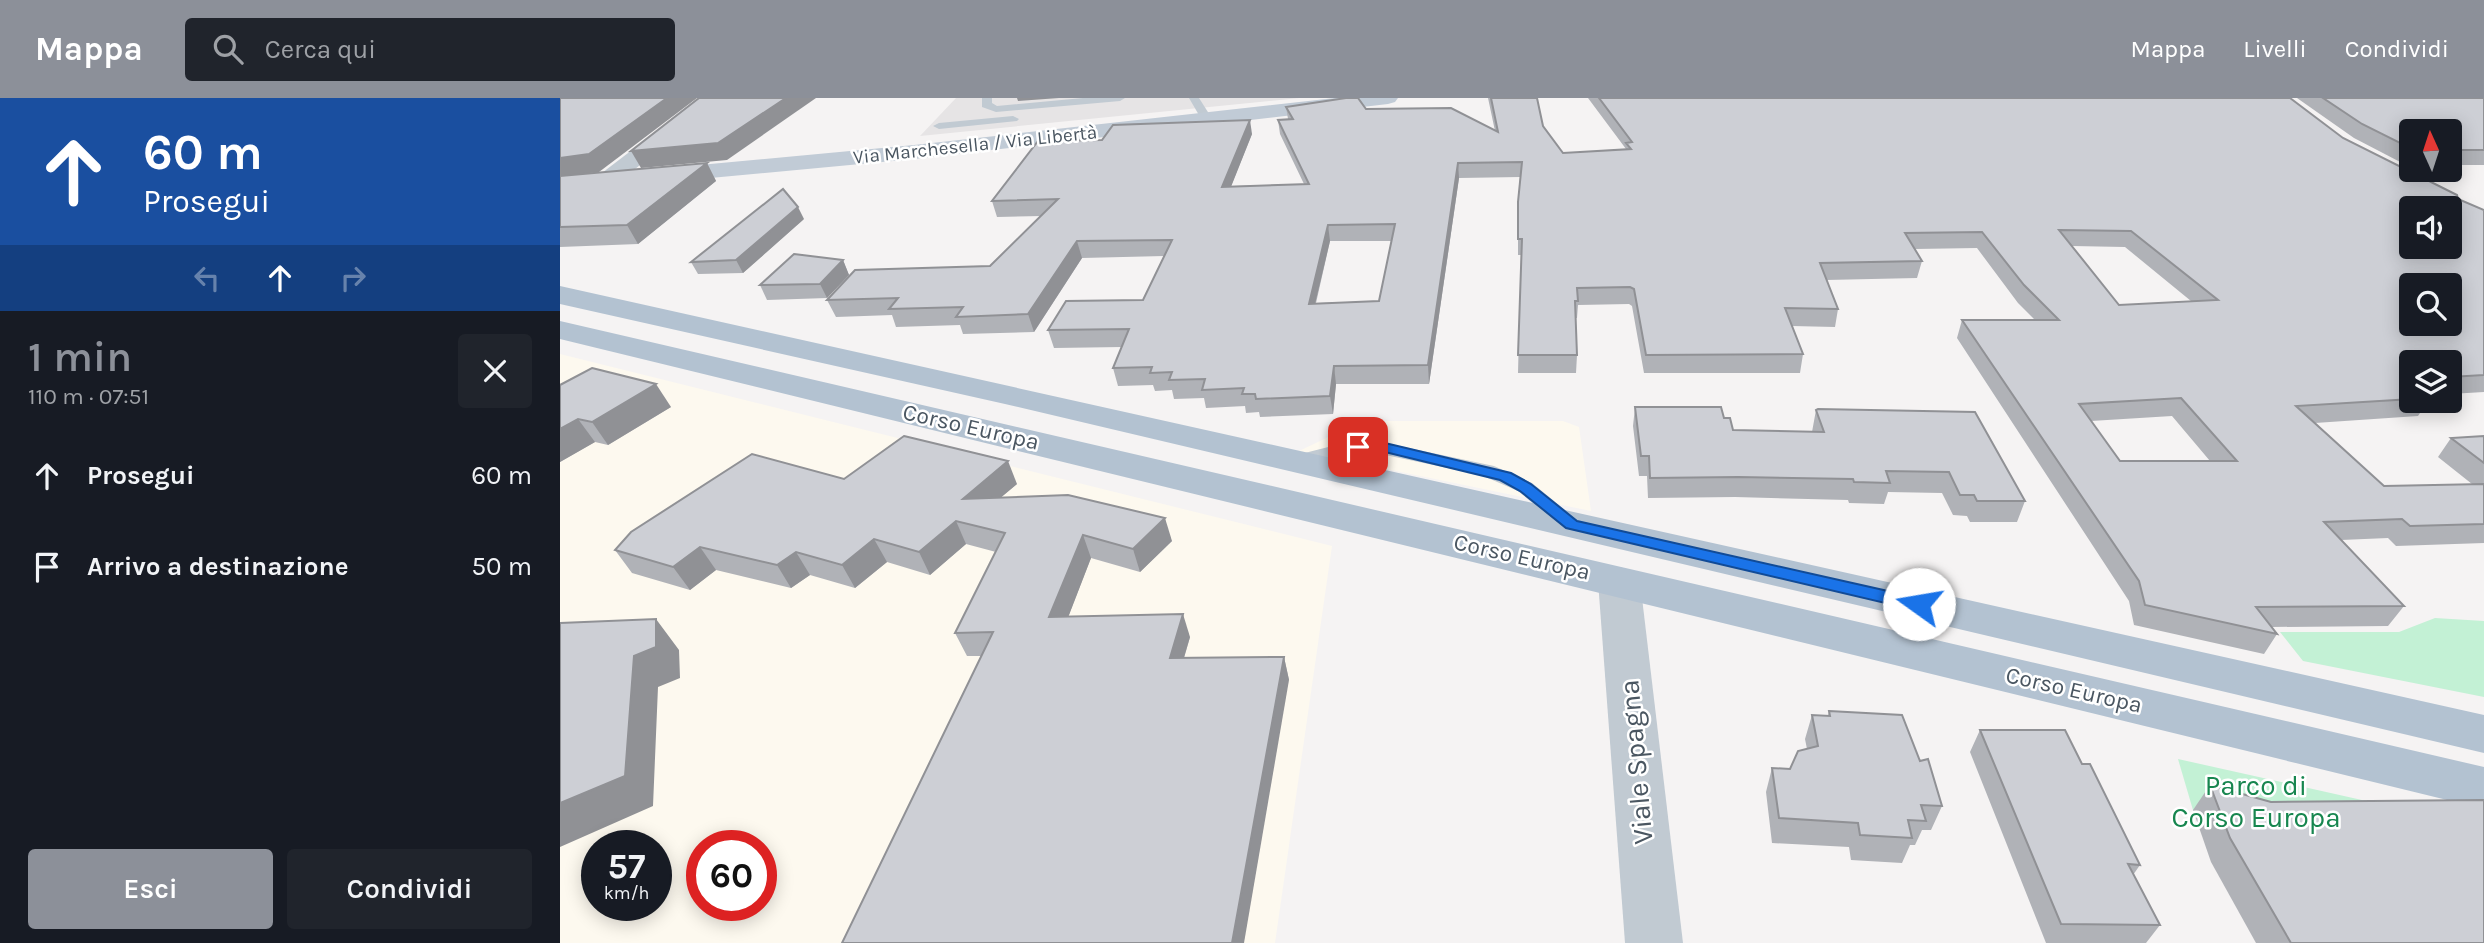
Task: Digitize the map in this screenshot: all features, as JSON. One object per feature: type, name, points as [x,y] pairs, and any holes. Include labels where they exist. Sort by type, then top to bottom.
[{"type":"main road","name":"Corso Europa","points":[[560,295],[2484,734]]},
{"type":"main road","name":"Corso Europa","points":[[560,330],[2484,788]]},
{"type":"street","points":[[606,181],[713,98]]},
{"type":"street","name":"Via Marchesella / Via Libertà","points":[[560,185],[914,152],[1388,98]]},
{"type":"street","name":"Viale Spagna","points":[[1619,580],[1654,943]]},
{"type":"lane","points":[[987,98],[986,105],[996,109],[1120,98]]},
{"type":"lane","points":[[1194,98],[1202,107],[1207,120]]},
{"type":"lane","points":[[939,126],[1077,113],[1077,102]]},
{"type":"shaded area","points":[[956,98],[1299,98],[920,136]]},
{"type":"shaded area","points":[[560,354],[1332,546],[1275,943],[560,943]]},
{"type":"shaded area","points":[[1362,421],[1563,421],[1579,427],[1591,511],[1299,451]]},
{"type":"green space","points":[[2435,618],[2484,621],[2484,697],[2303,661],[2280,632],[2399,632]]},
{"type":"green space","name":"Parco di Corso Europa","points":[[2178,759],[2469,824],[2252,826],[2193,810]]},
{"type":"building","points":[[560,98],[667,98],[589,154],[560,158]]},
{"type":"building","points":[[699,98],[786,98],[718,143],[631,151]]},
{"type":"building","points":[[1358,98],[1366,109],[1451,108],[1498,132],[1491,98],[1537,98],[1543,126],[1563,153],[1631,149],[1626,143],[1632,142],[1599,98],[2290,98],[2343,138],[2399,166],[2399,182],[2431,182],[2457,195],[2399,196],[2399,259],[2462,259],[2462,201],[2484,210],[2484,375],[2462,376],[2462,350],[2399,350],[2399,400],[2296,406],[2384,486],[2484,484],[2484,524],[2410,526],[2402,519],[2324,522],[2404,606],[2256,607],[2277,634],[2145,605],[2139,581],[1962,320],[2059,320],[2024,285],[1982,232],[1905,233],[1922,261],[1820,263],[1838,309],[1785,308],[1803,354],[1646,355],[1634,289],[1630,287],[1577,288],[1577,355],[1518,355],[1522,239],[1518,239],[1518,202],[1522,162],[1458,163],[1428,365],[1334,366],[1330,396],[1256,399],[1255,394],[1242,394],[1244,388],[1202,390],[1205,379],[1169,380],[1172,372],[1150,373],[1152,367],[1113,368],[1129,329],[1048,330],[1066,301],[1143,300],[1172,240],[1077,241],[1028,314],[956,317],[963,307],[889,309],[898,298],[827,300],[855,270],[990,266],[1058,199],[992,201],[1038,141],[1102,140],[1113,125],[1250,120],[1222,187],[1309,184],[1278,120],[1293,119],[1286,107]],"holes":[[[1395,224],[1379,301],[1309,304],[1328,225]],[[2059,230],[2131,231],[2218,300],[2119,305]],[[2181,398],[2237,461],[2120,461],[2079,404]]]},
{"type":"building","points":[[2323,98],[2484,98],[2484,150],[2462,150],[2462,119],[2399,119],[2399,142],[2362,124]]},
{"type":"building","points":[[707,163],[627,225],[560,227],[560,176]]},
{"type":"building","points":[[783,189],[798,207],[736,260],[691,262]]},
{"type":"building","points":[[794,254],[843,260],[820,284],[760,285]]},
{"type":"building","points":[[592,368],[656,384],[592,422],[578,419],[560,429],[560,385]]},
{"type":"building","points":[[1635,407],[1721,407],[1724,418],[1730,418],[1733,430],[1824,432],[1816,410],[1818,409],[1975,412],[2025,501],[1977,501],[1974,495],[1960,495],[1949,472],[1886,471],[1890,483],[1854,482],[1853,479],[1650,478],[1649,456],[1641,456]]},
{"type":"building","points":[[904,436],[1008,461],[963,499],[1068,495],[1165,518],[1133,549],[1083,535],[1049,617],[1183,614],[1170,658],[1284,657],[1232,943],[842,943],[993,632],[955,633],[1005,533],[956,521],[919,552],[874,539],[842,565],[796,552],[777,565],[700,547],[673,567],[615,550],[631,532],[752,454],[844,479]]},
{"type":"building","points":[[2484,436],[2484,463],[2451,438]]},
{"type":"building","points":[[656,619],[656,647],[634,656],[625,776],[560,803],[560,623]]},
{"type":"building","points":[[1829,711],[1902,715],[1920,761],[1928,759],[1942,806],[1921,805],[1926,821],[1908,820],[1912,838],[1860,835],[1858,823],[1779,818],[1772,768],[1790,769],[1798,751],[1818,746],[1812,715],[1830,716]]},
{"type":"building","points":[[1980,730],[2065,730],[2082,764],[2090,764],[2140,865],[2128,864],[2160,925],[2061,924]]},
{"type":"building","points":[[2210,785],[2271,802],[2484,800],[2484,943],[2291,943],[2230,838]]},
{"type":"route","points":[[1358,447],[1385,447],[1505,476],[1525,487],[1572,524],[1919,604]]}]
